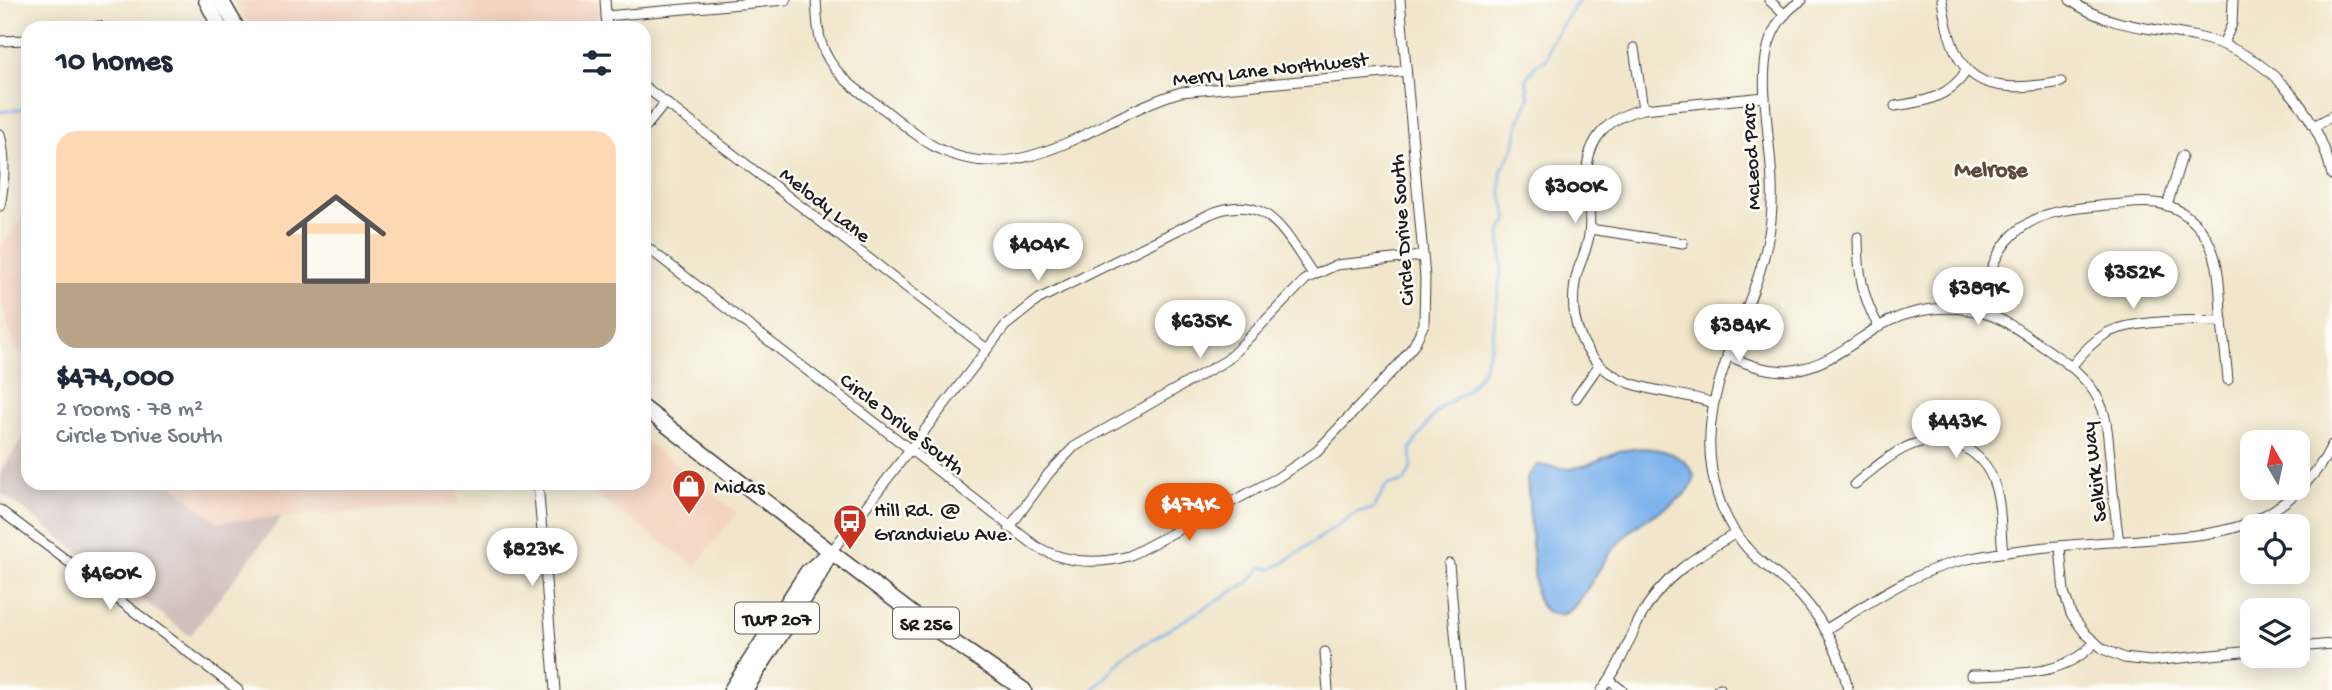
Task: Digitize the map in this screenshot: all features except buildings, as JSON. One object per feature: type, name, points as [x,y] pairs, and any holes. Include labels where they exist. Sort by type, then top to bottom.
[{"type":"main road","points":[[206,0],[216,21]]},
{"type":"main road","points":[[222,0],[233,21]]},
{"type":"main road","name":"SR 256","points":[[651,413],[917,617],[1024,690]]},
{"type":"main road","name":"TWP 207","points":[[731,690],[807,572],[831,552]]},
{"type":"main road","name":"TWP 207","points":[[745,690],[817,579],[831,552]]},
{"type":"street","points":[[605,0],[606,21]]},
{"type":"street","points":[[606,16],[786,0]]},
{"type":"street","name":"Merry Lane Northwest","points":[[816,0],[820,40],[829,61],[844,79],[927,142],[959,157],[982,162],[1030,158],[1147,103],[1181,92],[1406,71]]},
{"type":"street","name":"Circle Drive South","points":[[651,250],[1037,547],[1058,557],[1087,562],[1117,559],[1151,546],[1298,466],[1325,443],[1414,345],[1424,324],[1425,312],[1400,0]]},
{"type":"street","points":[[1769,0],[1785,15]]},
{"type":"street","name":"McLeod Parc","points":[[1802,0],[1785,15],[1774,31],[1766,53],[1763,77],[1772,195],[1767,243],[1761,268],[1727,355],[1713,403],[1710,436],[1712,472],[1721,506],[1735,534],[1745,548],[1800,595],[1825,630],[1838,655],[1848,690]]},
{"type":"street","points":[[1942,0],[1952,47],[1967,70],[1981,81],[2001,87],[2023,88],[2061,82]]},
{"type":"street","points":[[2223,44],[2232,24],[2234,0]]},
{"type":"street","points":[[2072,1],[2095,15],[2114,22],[2200,37],[2245,55],[2278,80],[2298,102],[2314,126],[2332,175]]},
{"type":"street","points":[[0,41],[21,40]]},
{"type":"street","points":[[1634,48],[1643,109]]},
{"type":"street","points":[[1895,106],[1915,104],[1943,95],[1953,88],[1967,70]]},
{"type":"street","name":"Melody Lane","points":[[651,91],[987,349]]},
{"type":"street","points":[[1713,403],[1632,384],[1611,374],[1586,349],[1576,328],[1574,315],[1576,279],[1590,229],[1587,166],[1595,141],[1607,125],[1617,118],[1643,109],[1765,97]]},
{"type":"street","points":[[651,120],[666,102]]},
{"type":"street","points":[[2314,126],[2332,116]]},
{"type":"street","points":[[0,134],[5,180],[0,206]]},
{"type":"street","points":[[2167,206],[2182,156]]},
{"type":"street","points":[[1979,312],[1987,279],[1998,255],[2011,236],[2030,222],[2052,212],[2075,208],[2141,202],[2167,206],[2188,216],[2210,243],[2220,276],[2228,380]]},
{"type":"street","points":[[831,552],[987,349],[1014,318],[1039,299],[1210,214],[1232,206],[1255,209],[1274,220],[1313,274]]},
{"type":"street","points":[[1590,229],[1683,243]]},
{"type":"street","points":[[1858,237],[1861,284],[1868,306],[1880,327]]},
{"type":"street","points":[[1009,528],[1049,473],[1073,447],[1227,360],[1300,284],[1313,274],[1336,265],[1422,256]]},
{"type":"street","name":"Selkirk Way","points":[[1727,355],[1759,368],[1796,370],[1829,358],[1905,315],[1952,308],[1999,318],[2071,367],[2093,389],[2103,410],[2108,433],[2119,542]]},
{"type":"street","points":[[2071,367],[2092,344],[2120,328],[2177,321],[2222,321]]},
{"type":"street","points":[[1576,398],[1600,365]]},
{"type":"street","points":[[1855,484],[1891,455],[1911,444],[1932,440],[1955,443],[1975,454],[1994,483],[1999,505],[2003,552]]},
{"type":"street","points":[[1825,630],[1921,574],[1960,561],[2003,552],[2199,535],[2234,528],[2267,514],[2296,492],[2320,465],[2332,445]]},
{"type":"street","points":[[539,490],[555,690]]},
{"type":"street","points":[[0,510],[238,690]]},
{"type":"street","points":[[1602,690],[1610,681],[1640,619],[1659,589],[1685,564],[1735,534]]},
{"type":"street","points":[[2060,547],[2067,603],[2078,625],[2095,642],[2116,655],[2135,660],[2167,660],[2240,652]]},
{"type":"street","points":[[1449,564],[1460,690]]},
{"type":"street","points":[[1971,675],[2025,673],[2057,668],[2078,658],[2095,642]]},
{"type":"street","points":[[2310,646],[2332,644]]},
{"type":"street","points":[[1325,652],[1328,690]]},
{"type":"street","points":[[1610,681],[1622,690]]},
{"type":"shaded area","points":[[235,0],[596,0],[598,21],[246,21]]},
{"type":"shaded area","points":[[21,219],[21,353],[15,347],[0,298],[0,249]]},
{"type":"shaded area","points":[[21,442],[21,490],[179,490],[217,522],[282,517],[190,636],[0,492],[0,471]]},
{"type":"shaded area","points":[[651,445],[737,513],[696,566],[589,490],[651,490]]},
{"type":"shaded area","points":[[179,490],[457,490],[458,505],[217,522]]},
{"type":"water","points":[[1641,448],[1665,451],[1676,456],[1686,463],[1693,473],[1693,482],[1680,498],[1624,537],[1572,609],[1561,615],[1548,612],[1536,597],[1527,477],[1538,465],[1570,469],[1587,465],[1619,451]]},
{"type":"waterway","points":[[1094,690],[1124,656],[1250,581],[1262,567],[1271,569],[1283,563],[1357,512],[1373,509],[1387,485],[1404,482],[1412,466],[1411,448],[1430,420],[1443,406],[1467,391],[1482,372],[1492,341],[1502,264],[1500,234],[1508,219],[1501,193],[1501,171],[1514,148],[1520,119],[1529,99],[1526,79],[1537,64],[1547,59],[1550,43],[1579,0]]},
{"type":"waterway","points":[[0,112],[21,109]]},
{"type":"place","name":"Midas","points":[[689,516]]},
{"type":"place","name":"Hill Rd. @ Grandview Ave.","points":[[850,551]]},
{"type":"district","name":"Melrose","points":[[1991,168]]}]
